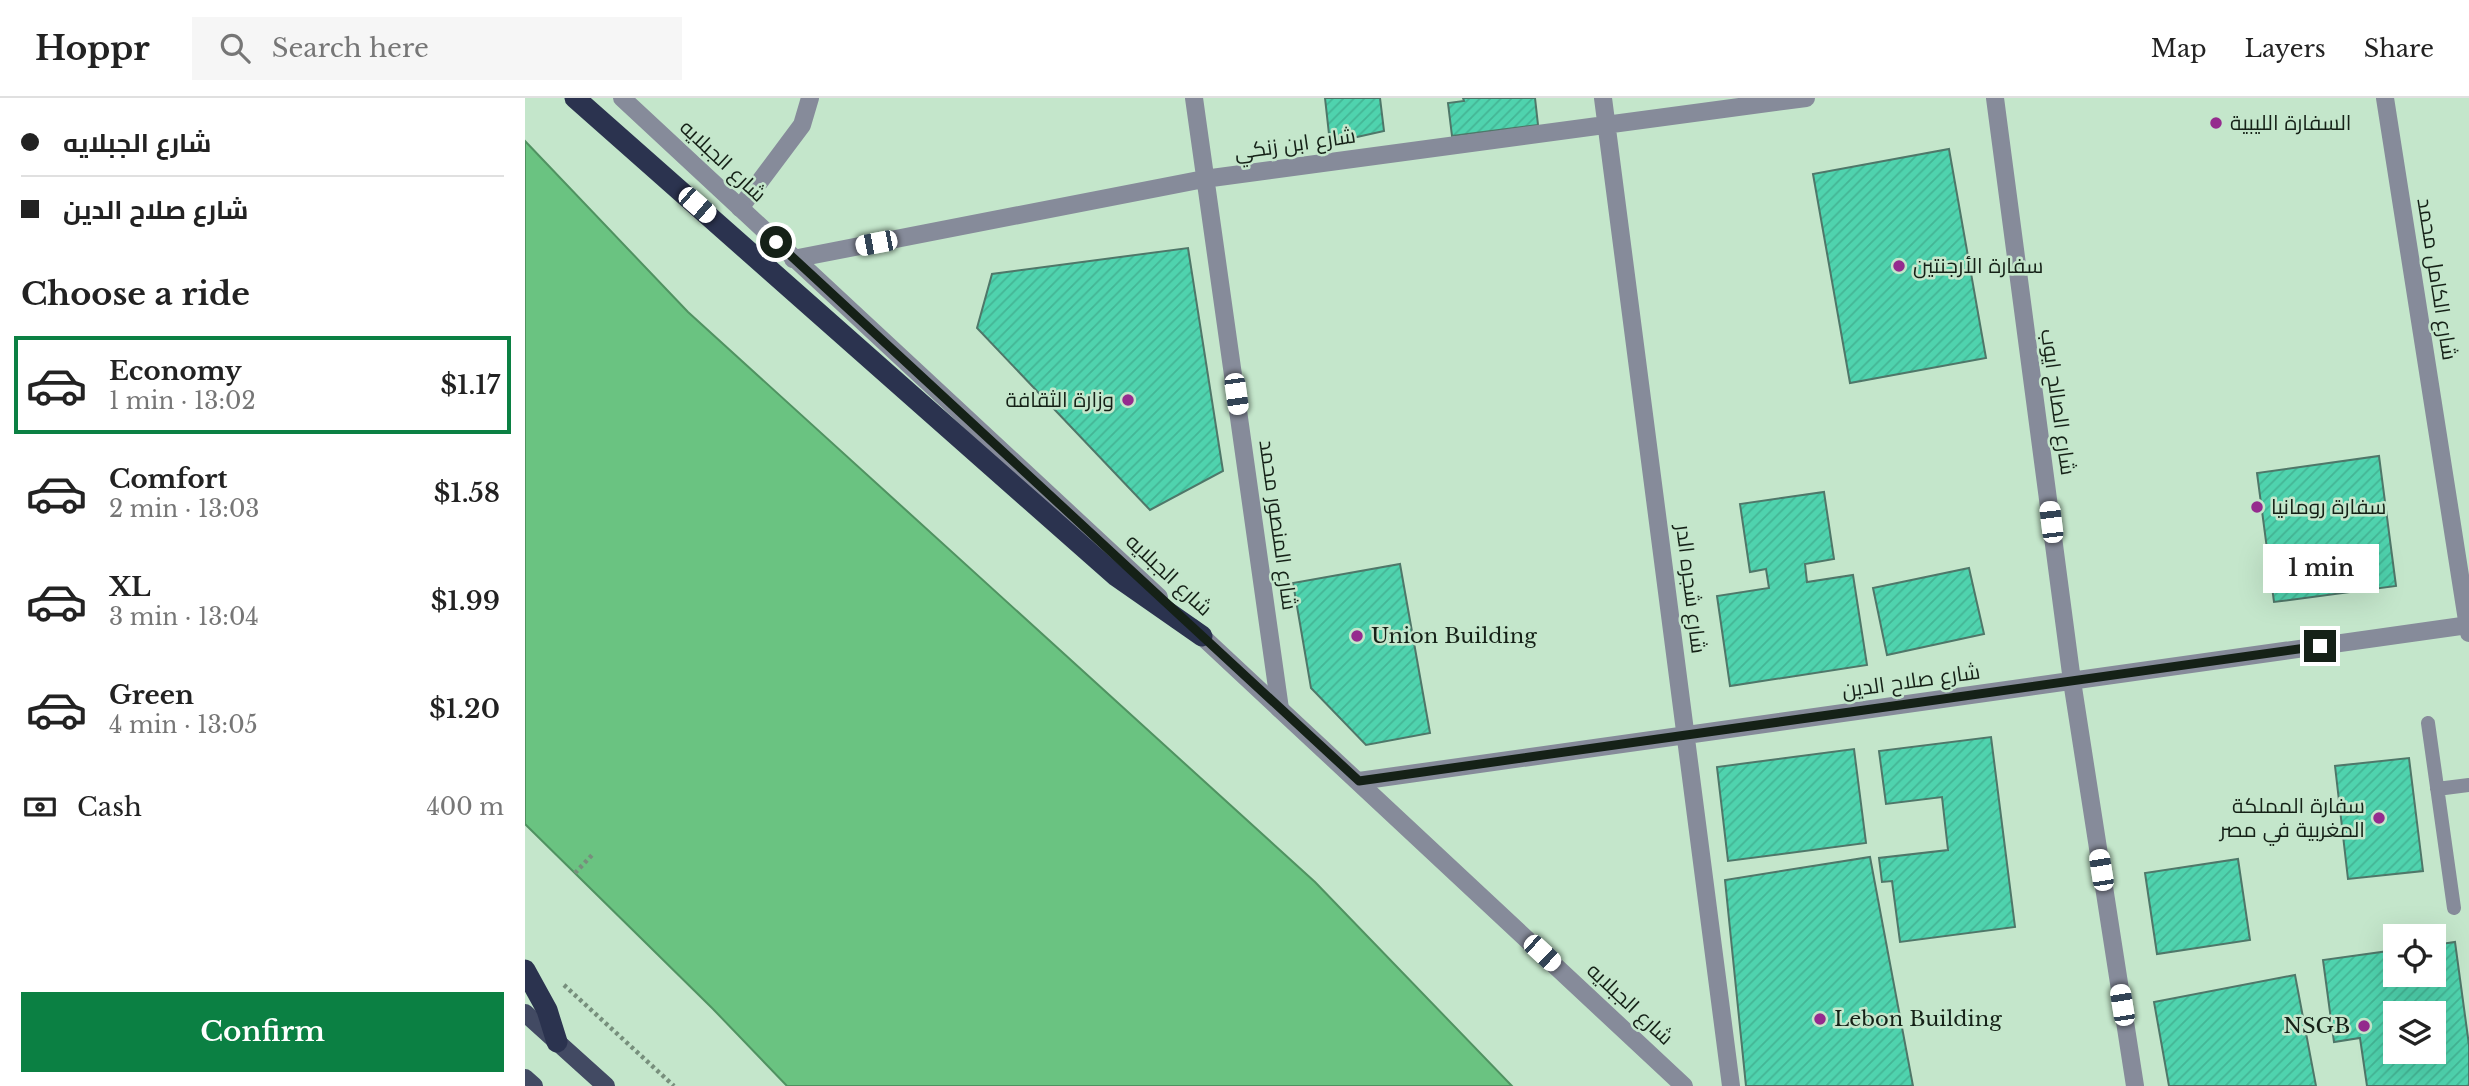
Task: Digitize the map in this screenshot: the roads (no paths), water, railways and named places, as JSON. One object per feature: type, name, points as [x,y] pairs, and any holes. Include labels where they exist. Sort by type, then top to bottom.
[{"type":"highway","points":[[575,98],[1116,576],[1202,636]]},
{"type":"highway","points":[[529,975],[547,1010],[557,1042]]},
{"type":"main road","points":[[525,1013],[606,1086]]},
{"type":"main road","points":[[525,1078],[534,1086]]},
{"type":"street","name":"شارع الجبلايه","points":[[622,98],[1684,1086]]},
{"type":"street","points":[[740,208],[802,125],[810,98]]},
{"type":"street","name":"شارع المنصور محمد","points":[[1193,98],[1280,709]]},
{"type":"street","name":"شارع شجره الدر","points":[[1603,98],[1731,1086]]},
{"type":"street","name":"شارع ابن زنكي","points":[[793,259],[1204,179],[1806,98]]},
{"type":"street","name":"شارع الصالح ايوب","points":[[1995,98],[2072,681],[2135,1086]]},
{"type":"street","name":"شارع الكامل محمد","points":[[2385,98],[2469,628]]},
{"type":"street","name":"شارع صلاح الدين","points":[[1359,781],[2469,628]]},
{"type":"lane","points":[[2428,723],[2455,908]]},
{"type":"lane","points":[[2437,789],[2469,785]]},
{"type":"place","name":"السفارة الليبية","points":[[2216,123]]},
{"type":"place","name":"سفارة الأرجنتين","points":[[1899,266]]},
{"type":"place","name":"وزارة الثقافة","points":[[1128,400]]},
{"type":"place","name":"سفارة رومانيا","points":[[2257,507]]},
{"type":"place","name":"Union Building","points":[[1357,636]]},
{"type":"place","name":"سفارة المملكة المغربية في مصر","points":[[2379,818]]},
{"type":"place","name":"Lebon Building","points":[[1820,1019]]},
{"type":"place","name":"NSGB","points":[[2364,1026]]}]
